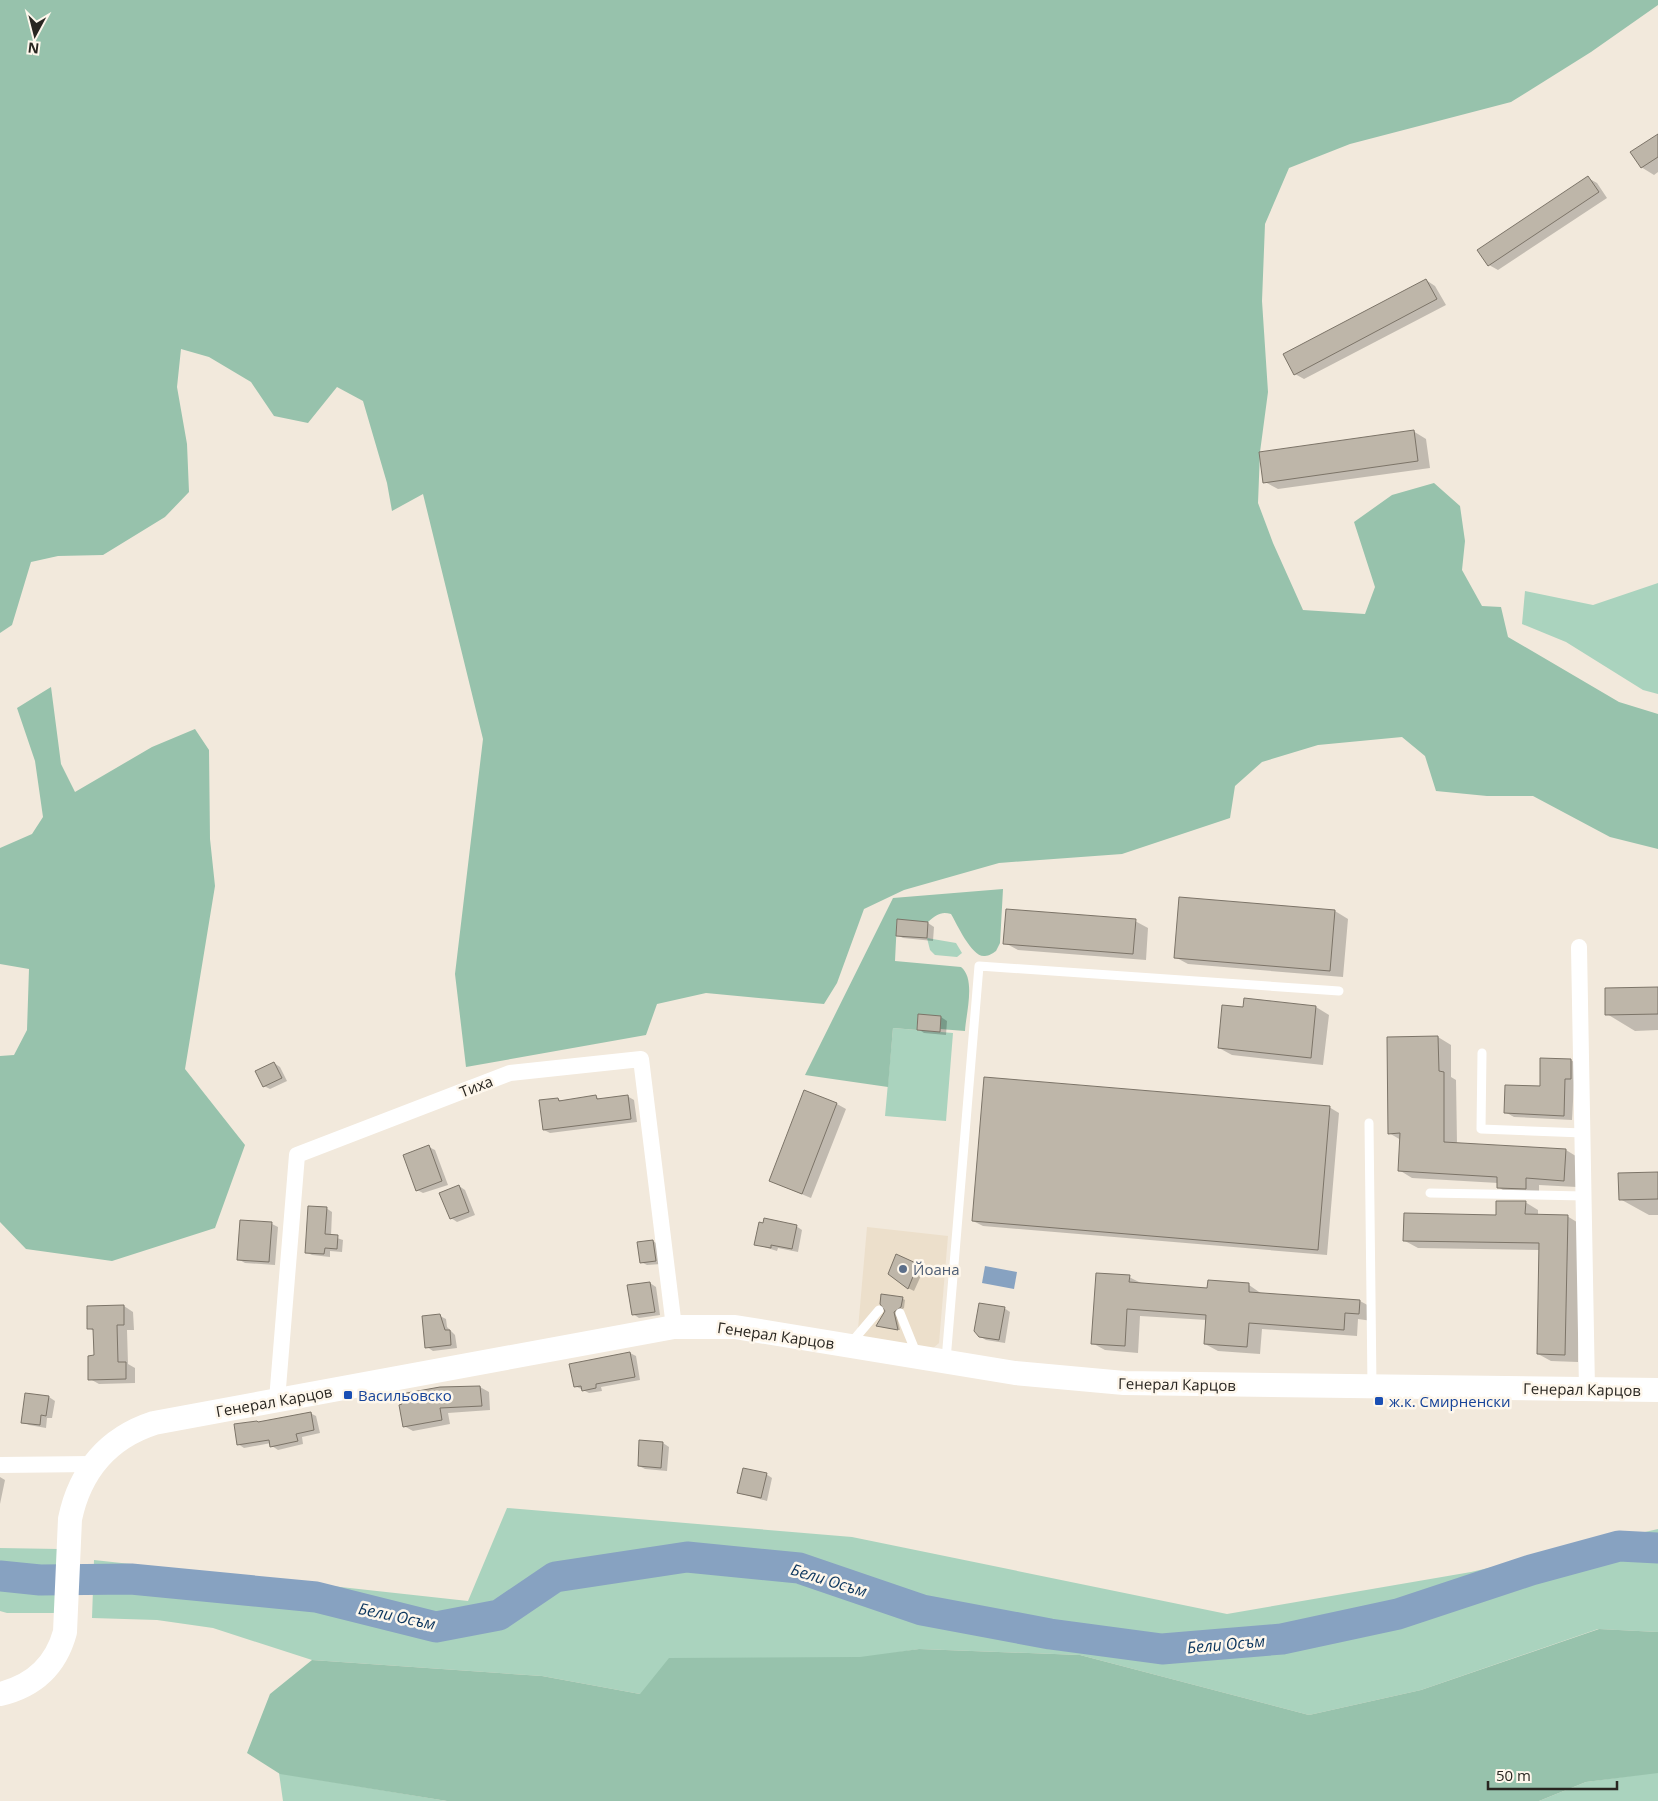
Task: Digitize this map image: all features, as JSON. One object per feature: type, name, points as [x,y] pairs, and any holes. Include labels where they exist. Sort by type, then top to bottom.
[{"type":"main road","name":"Генерал Карцов","points":[[0,1694],[28,1683],[45,1671],[61,1647],[65,1632],[70,1519],[80,1485],[93,1464],[111,1445],[139,1428],[154,1423],[674,1327],[734,1327],[1024,1374],[1124,1383],[1658,1390]]},
{"type":"street","points":[[1579,947],[1588,1389]]},
{"type":"street","name":"Тиха","points":[[278,1400],[297,1155],[510,1074],[641,1059],[674,1327]]},
{"type":"street","points":[[0,1465],[93,1464]]},
{"type":"lane","points":[[946,1362],[979,966],[1339,992]]},
{"type":"lane","points":[[1482,1053],[1481,1129],[1583,1132]]},
{"type":"lane","points":[[1369,1123],[1372,1386]]},
{"type":"lane","points":[[1430,1193],[1584,1196]]},
{"type":"lane","points":[[849,1346],[879,1310]]},
{"type":"lane","points":[[900,1313],[918,1358]]},
{"type":"shaded area","points":[[867,1227],[948,1236],[939,1343],[932,1349],[864,1337],[858,1329]]},
{"type":"green space","points":[[0,0],[1658,0],[1658,5],[1591,52],[1511,102],[1350,144],[1289,168],[1265,224],[1262,301],[1268,392],[1260,452],[1258,503],[1273,543],[1303,610],[1365,614],[1375,587],[1354,522],[1392,495],[1434,483],[1460,506],[1465,541],[1462,570],[1482,606],[1501,607],[1508,637],[1619,702],[1658,714],[1658,849],[1610,837],[1533,796],[1487,796],[1436,791],[1425,756],[1402,737],[1318,745],[1262,762],[1235,786],[1230,818],[1122,854],[999,863],[904,890],[864,909],[837,983],[824,1004],[706,993],[657,1004],[646,1035],[466,1067],[455,974],[483,739],[423,494],[392,511],[387,483],[363,401],[337,387],[308,423],[274,416],[251,382],[209,357],[181,349],[177,387],[187,444],[189,492],[165,517],[103,555],[58,556],[31,562],[12,625],[0,633]]},
{"type":"green space","points":[[1658,583],[1658,694],[1643,690],[1566,642],[1522,624],[1525,591],[1593,605]]},
{"type":"green space","points":[[51,687],[61,764],[75,792],[152,747],[195,729],[209,750],[210,839],[215,886],[185,1069],[245,1145],[215,1228],[112,1261],[26,1249],[0,1222],[0,1056],[14,1055],[27,1030],[29,969],[0,964],[0,848],[32,834],[43,817],[35,761],[17,708]]},
{"type":"green space","points":[[1003,889],[1000,943],[996,951],[988,956],[975,952],[951,914],[939,914],[928,922],[897,920],[895,961],[961,967],[966,972],[969,988],[965,1031],[940,1029],[918,1015],[917,1030],[893,1028],[888,1087],[805,1075],[893,898]]},
{"type":"green space","points":[[927,938],[956,943],[962,953],[957,957],[935,955],[930,950]]},
{"type":"green space","points":[[893,1028],[953,1033],[946,1121],[885,1116]]},
{"type":"green space","points":[[507,1508],[852,1537],[1227,1614],[1471,1572],[1658,1529],[1658,1632],[1598,1629],[1421,1690],[1309,1715],[1080,1655],[919,1649],[640,1694],[542,1676],[312,1660],[213,1628],[157,1620],[92,1618],[94,1560],[468,1601]]},
{"type":"green space","points":[[0,1548],[59,1549],[57,1613],[7,1613],[0,1611]]},
{"type":"green space","points":[[1599,1629],[1658,1632],[1658,1773],[1586,1782],[1539,1801],[447,1801],[280,1774],[247,1753],[270,1694],[312,1660],[542,1676],[640,1694],[669,1658],[860,1657],[919,1649],[1080,1655],[1309,1715],[1421,1690]]},
{"type":"green space","points":[[1658,1772],[1658,1801],[1539,1801],[1586,1782]]},
{"type":"green space","points":[[279,1773],[447,1801],[283,1801]]},
{"type":"water","points":[[985,1266],[1017,1272],[1014,1289],[982,1283]]},
{"type":"building","points":[[1658,134],[1658,157],[1641,168],[1630,152]]},
{"type":"building","points":[[1588,176],[1599,192],[1488,266],[1477,250]]},
{"type":"building","points":[[1426,279],[1437,299],[1294,375],[1283,354]]},
{"type":"building","points":[[1414,430],[1418,461],[1263,483],[1259,452]]},
{"type":"building","points":[[1179,897],[1335,910],[1330,971],[1174,958]]},
{"type":"building","points":[[1006,909],[1136,919],[1133,954],[1003,944]]},
{"type":"building","points":[[897,919],[928,922],[927,938],[896,936]]},
{"type":"building","points":[[1658,987],[1658,1014],[1605,1015],[1605,988]]},
{"type":"building","points":[[1244,998],[1316,1006],[1311,1058],[1218,1048],[1222,1005],[1243,1007]]},
{"type":"building","points":[[918,1014],[941,1016],[940,1032],[917,1030]]},
{"type":"building","points":[[1438,1036],[1439,1071],[1444,1072],[1444,1142],[1566,1149],[1564,1181],[1526,1178],[1526,1189],[1497,1188],[1497,1177],[1398,1171],[1400,1133],[1388,1134],[1387,1037]]},
{"type":"building","points":[[1540,1058],[1571,1059],[1571,1079],[1565,1079],[1564,1116],[1504,1113],[1505,1085],[1540,1086]]},
{"type":"building","points":[[274,1062],[282,1078],[263,1087],[255,1071]]},
{"type":"building","points":[[984,1077],[1330,1106],[1318,1250],[972,1221]]},
{"type":"building","points":[[804,1090],[837,1103],[802,1194],[769,1181]]},
{"type":"building","points":[[596,1095],[597,1099],[628,1095],[631,1119],[543,1130],[539,1100],[558,1098],[559,1101]]},
{"type":"building","points":[[429,1145],[442,1181],[416,1191],[403,1155]]},
{"type":"building","points":[[1658,1172],[1658,1199],[1619,1200],[1618,1173]]},
{"type":"building","points":[[459,1185],[469,1212],[450,1219],[439,1193]]},
{"type":"building","points":[[1496,1201],[1526,1201],[1525,1214],[1568,1215],[1565,1355],[1537,1354],[1539,1243],[1403,1241],[1404,1213],[1496,1215]]},
{"type":"building","points":[[308,1206],[327,1207],[325,1234],[338,1235],[337,1249],[325,1248],[324,1254],[305,1253]]},
{"type":"building","points":[[764,1218],[797,1225],[792,1249],[771,1245],[771,1248],[754,1245],[759,1222],[763,1223]]},
{"type":"building","points":[[240,1220],[272,1222],[269,1262],[237,1260]]},
{"type":"building","points":[[653,1240],[656,1261],[640,1263],[637,1242]]},
{"type":"building","name":"Йоана","points":[[896,1254],[918,1264],[908,1289],[888,1274]]},
{"type":"building","points":[[1096,1273],[1130,1275],[1129,1282],[1207,1288],[1208,1280],[1249,1283],[1249,1292],[1360,1300],[1359,1314],[1345,1313],[1344,1330],[1249,1323],[1247,1347],[1204,1344],[1206,1315],[1127,1309],[1125,1346],[1091,1344]]},
{"type":"building","points":[[650,1282],[655,1312],[632,1315],[627,1285]]},
{"type":"building","points":[[881,1294],[903,1297],[901,1307],[894,1312],[898,1330],[876,1326],[885,1311],[880,1304]]},
{"type":"building","points":[[979,1303],[1005,1307],[999,1340],[979,1337],[974,1331]]},
{"type":"building","points":[[124,1305],[124,1325],[117,1325],[118,1362],[126,1362],[126,1379],[88,1380],[88,1356],[94,1355],[93,1329],[87,1329],[87,1306]]},
{"type":"building","points":[[440,1314],[445,1330],[450,1330],[451,1345],[425,1348],[422,1316]]},
{"type":"building","points":[[630,1352],[635,1377],[596,1384],[596,1388],[582,1391],[581,1386],[574,1387],[569,1364]]},
{"type":"building","points":[[480,1386],[482,1406],[440,1408],[442,1420],[403,1427],[399,1405],[402,1404],[401,1394],[440,1387]]},
{"type":"building","points":[[25,1393],[49,1396],[46,1416],[41,1415],[40,1425],[21,1423]]},
{"type":"building","points":[[311,1412],[314,1430],[296,1434],[298,1441],[270,1447],[269,1440],[237,1445],[234,1424],[258,1422]]},
{"type":"building","points":[[639,1440],[663,1442],[661,1468],[638,1466]]},
{"type":"building","points":[[743,1468],[767,1473],[761,1498],[737,1493]]},
{"type":"waterway","name":"Бели Осъм","points":[[0,1576],[40,1580],[131,1579],[316,1597],[436,1627],[499,1615],[555,1577],[687,1557],[799,1568],[922,1610],[1050,1634],[1162,1649],[1282,1639],[1398,1614],[1531,1570],[1619,1546],[1658,1548]]},
{"type":"place","name":"Йоана","points":[[903,1269]]},
{"type":"place","name":"Васильовско","points":[[348,1395]]},
{"type":"place","name":"ж.к. Смирненски","points":[[1379,1401]]}]
